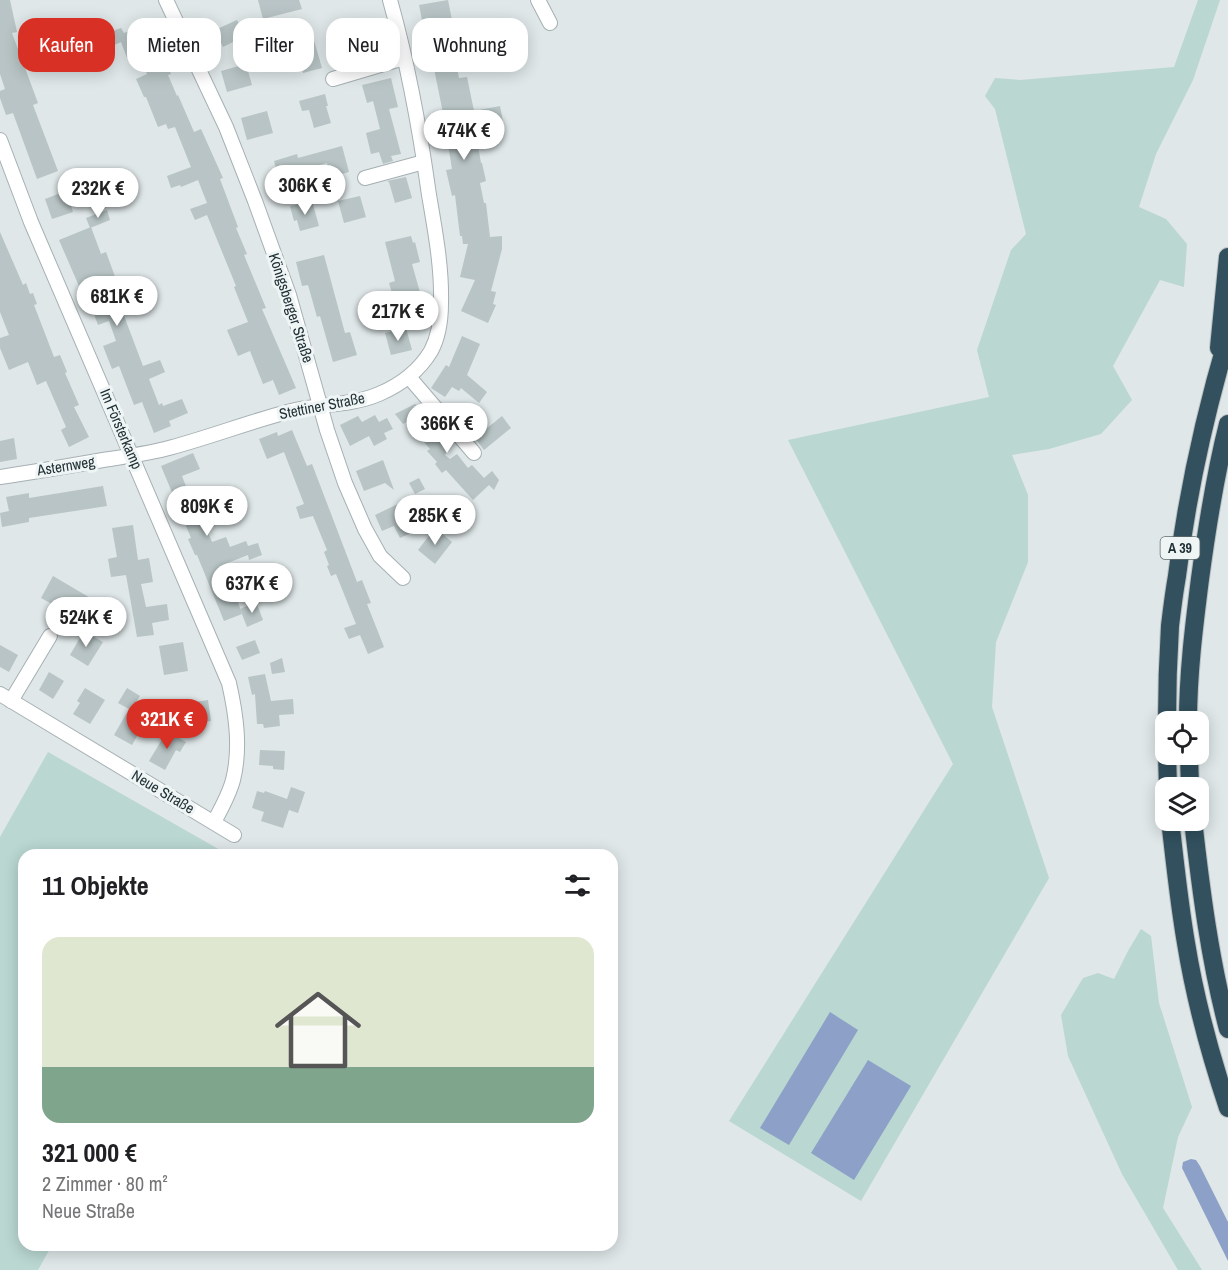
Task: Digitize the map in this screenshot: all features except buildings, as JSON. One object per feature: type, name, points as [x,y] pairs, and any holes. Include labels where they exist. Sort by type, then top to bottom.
[{"type":"highway","points":[[1216,378],[1228,257]]},
{"type":"highway","name":"A 39","points":[[1167,711],[1170,624],[1183,529],[1200,444],[1228,336]]},
{"type":"highway","name":"A 39","points":[[1188,711],[1194,626],[1206,532],[1228,424]]},
{"type":"highway","points":[[1171,831],[1186,945],[1196,996],[1228,1108]]},
{"type":"highway","points":[[1194,831],[1201,891],[1219,993],[1228,1029]]},
{"type":"street","name":"Königsberger Straße","points":[[166,0],[226,127],[255,201],[289,295],[327,430],[345,483],[365,529],[380,556],[403,578]]},
{"type":"street","name":"Stettiner Straße","points":[[133,456],[164,450],[293,410],[363,399],[386,391],[409,377],[432,350],[438,332],[441,304],[435,230],[404,58],[390,0]]},
{"type":"street","points":[[538,0],[550,23]]},
{"type":"street","points":[[333,79],[404,58]]},
{"type":"street","name":"Im Försterkamp","points":[[0,140],[31,222],[230,683],[236,718],[236,755],[233,779],[214,822]]},
{"type":"street","points":[[365,178],[424,162]]},
{"type":"street","points":[[409,377],[474,453]]},
{"type":"street","name":"Asternweg","points":[[0,477],[133,456]]},
{"type":"street","points":[[5,697],[50,636]]},
{"type":"street","name":"Neue Straße","points":[[5,697],[234,835]]},
{"type":"green space","points":[[1198,0],[1220,0],[1193,80],[1156,154],[1139,207],[1166,219],[1187,244],[1184,287],[1160,280],[1113,366],[1132,400],[1101,434],[1049,449],[1012,455],[1028,495],[1028,562],[996,642],[992,707],[1049,878],[861,1201],[729,1121],[953,764],[788,440],[989,397],[977,350],[1011,250],[1026,234],[995,109],[985,96],[995,78],[1020,80],[1174,67]]},
{"type":"green space","points":[[48,752],[218,849],[18,849],[18,1251],[49,1251],[38,1270],[0,1270],[0,837]]},
{"type":"green space","points":[[1141,929],[1151,936],[1159,1003],[1192,1107],[1178,1137],[1163,1208],[1202,1270],[1178,1270],[1122,1174],[1068,1056],[1061,1015],[1083,978],[1098,973],[1114,979]]},
{"type":"water","points":[[830,1012],[858,1030],[789,1145],[760,1128]]},
{"type":"water","points":[[868,1060],[911,1086],[854,1180],[811,1153]]},
{"type":"water","points":[[1196,1160],[1200,1166],[1228,1222],[1228,1261],[1182,1168],[1183,1162]]}]
